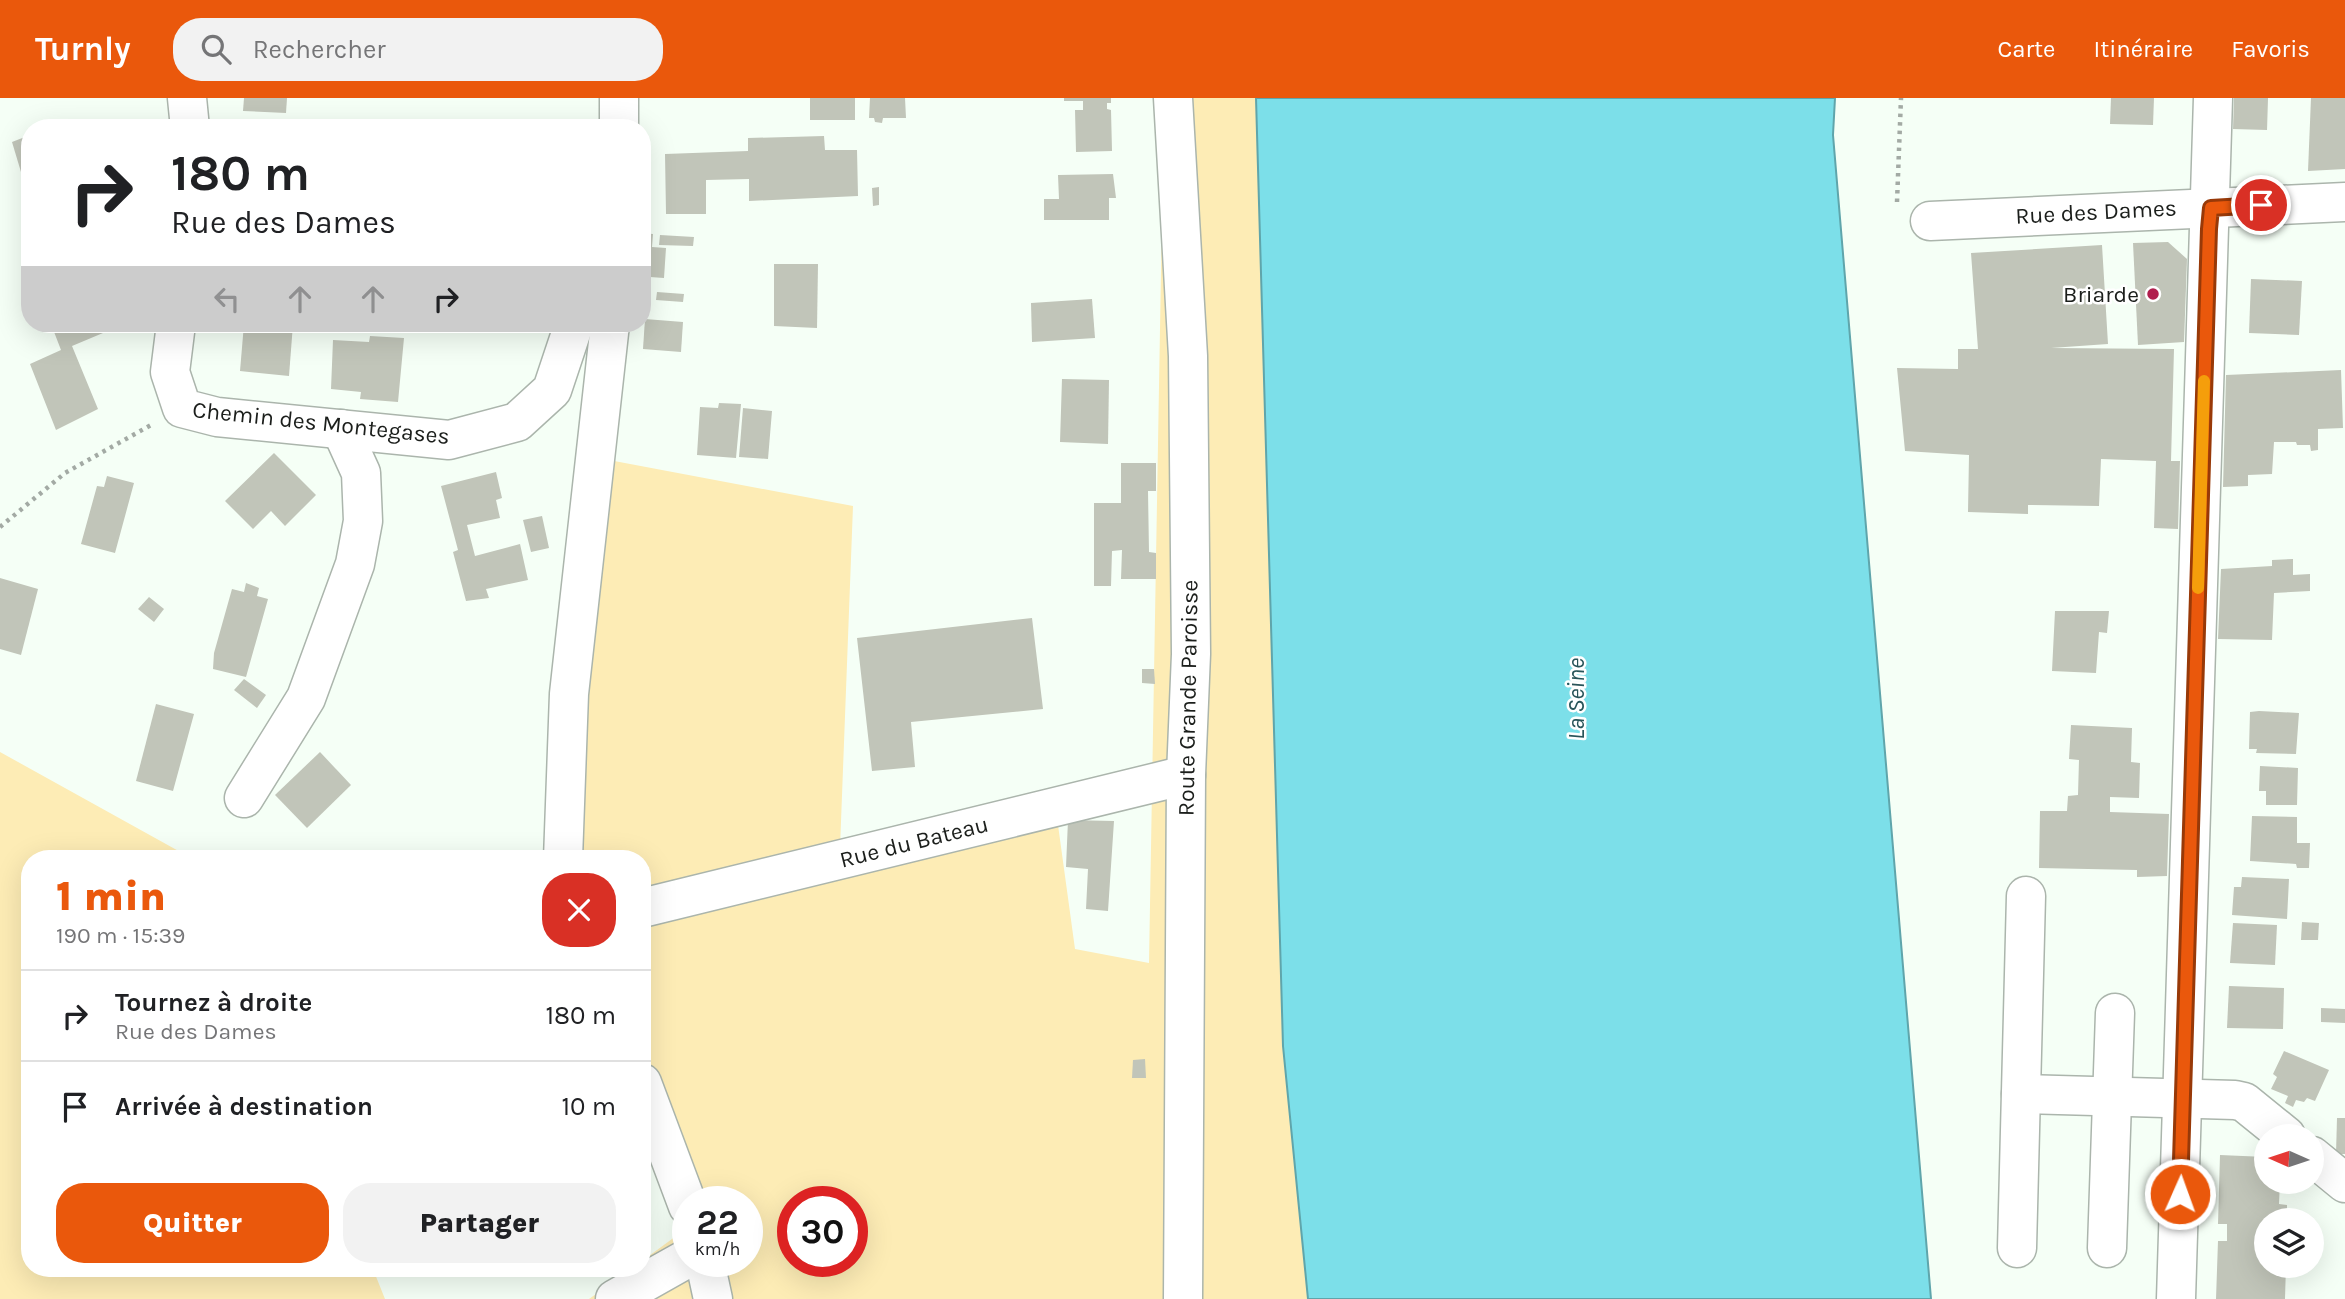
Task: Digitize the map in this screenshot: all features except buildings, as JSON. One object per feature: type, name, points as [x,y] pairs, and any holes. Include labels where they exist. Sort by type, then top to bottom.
[{"type":"street","points":[[187,98],[189,119]]},
{"type":"street","points":[[619,98],[619,119]]},
{"type":"street","name":"Route Grande Paroisse","points":[[1173,98],[1188,356],[1191,654],[1186,775],[1183,1299]]},
{"type":"street","points":[[2176,1299],[2213,98]]},
{"type":"street","name":"Rue des Dames","points":[[1930,221],[2345,202]]},
{"type":"street","points":[[175,333],[170,372],[182,408]]},
{"type":"street","name":"Chemin des Montegases","points":[[182,408],[218,417],[449,440],[517,422],[552,390],[572,333]]},
{"type":"street","points":[[563,850],[569,694],[609,333]]},
{"type":"street","points":[[244,798],[306,698],[355,564],[363,521],[361,473],[341,429]]},
{"type":"street","name":"Rue du Bateau","points":[[651,906],[1186,775]]},
{"type":"street","points":[[2017,1248],[2026,896]]},
{"type":"street","points":[[2107,1248],[2115,1013]]},
{"type":"street","points":[[2021,1094],[2235,1100],[2244,1102],[2271,1124]]},
{"type":"street","points":[[651,1107],[681,1186]]},
{"type":"street","points":[[2324,1166],[2345,1183]]},
{"type":"street","points":[[615,1299],[672,1267]]},
{"type":"street","points":[[708,1277],[713,1299]]},
{"type":"path","points":[[1901,98],[1896,222],[1930,221]]},
{"type":"path","name":"Chemin des Montegases","points":[[0,527],[65,473],[182,408]]},
{"type":"shaded area","points":[[1164,98],[1273,98],[1324,1299],[589,1299],[620,1277],[651,1277],[651,1254],[672,1239],[672,1277],[763,1277],[763,1186],[672,1186],[672,1190],[651,1137],[651,850],[571,850],[593,457],[853,506],[840,848],[1058,825],[1075,949],[1149,963]]},
{"type":"shaded area","points":[[0,752],[177,850],[21,850],[21,1277],[376,1277],[385,1299],[0,1299]]},
{"type":"water","name":"La Seine","points":[[1256,98],[1835,98],[1833,135],[1931,1299],[1308,1299],[1283,1046]]},
{"type":"slow traffic","points":[[2198,588],[2204,381]]},
{"type":"place","name":"Briarde","points":[[2153,294]]},
{"type":"route","points":[[2180,1194],[2209,229],[2211,208],[2261,205]]}]
